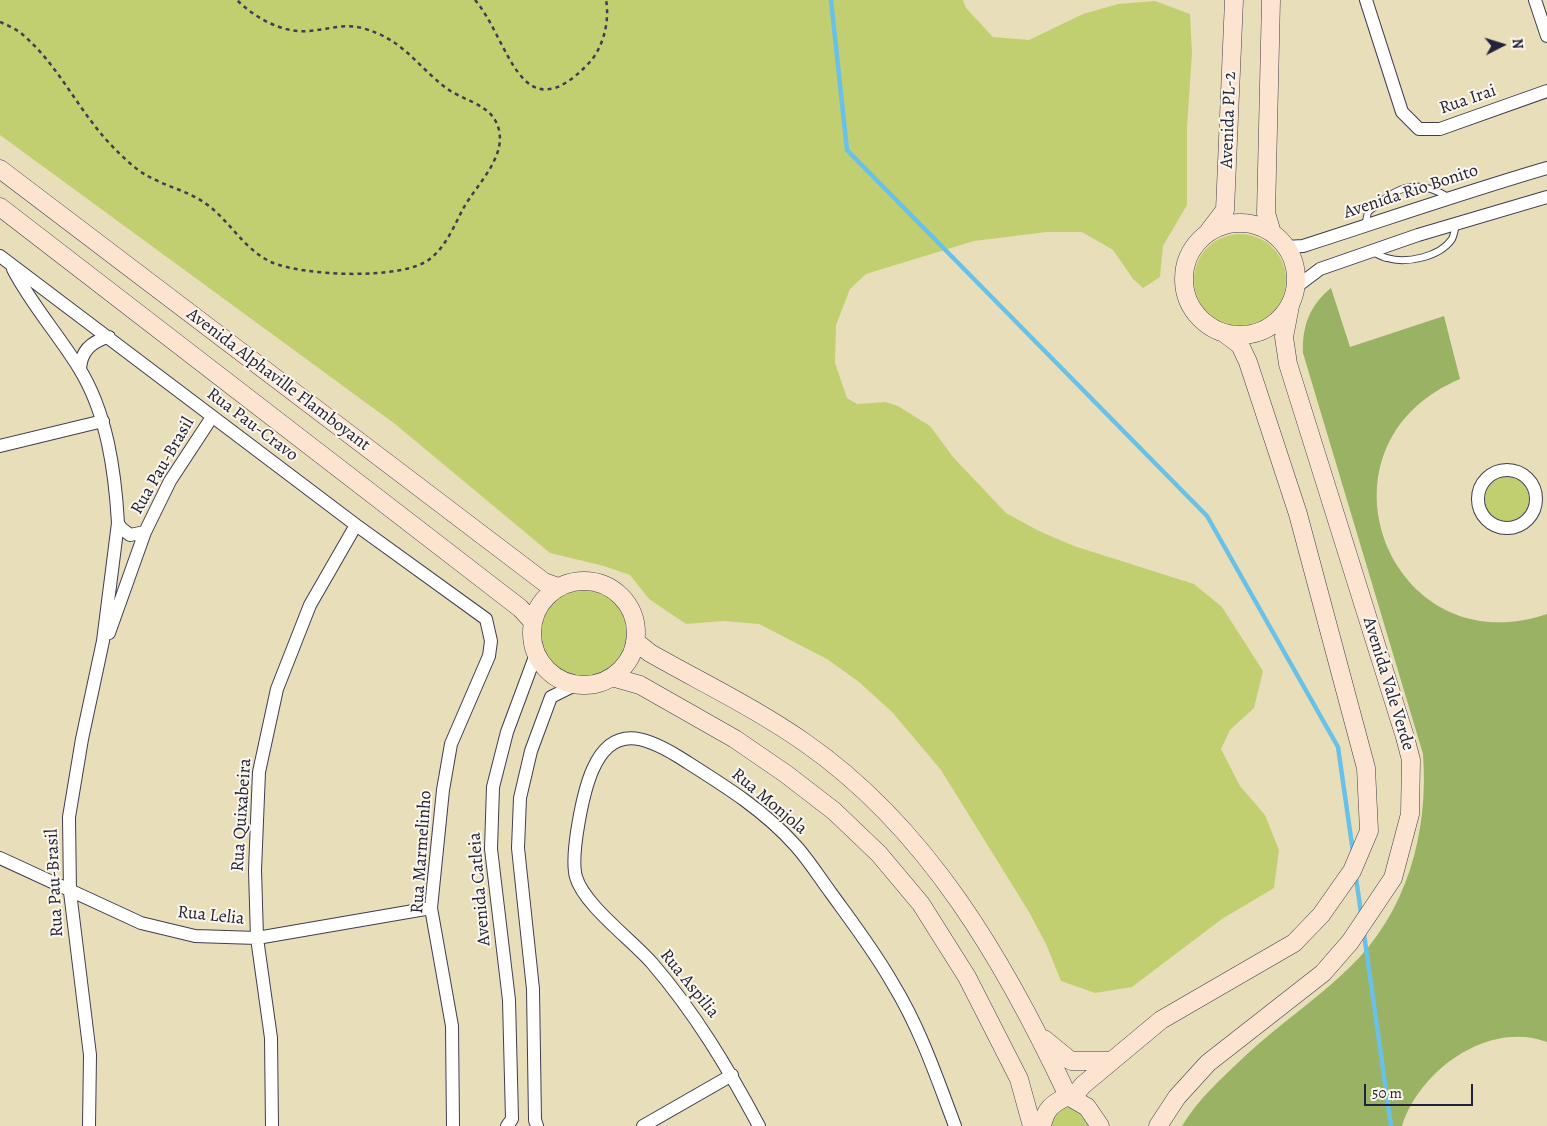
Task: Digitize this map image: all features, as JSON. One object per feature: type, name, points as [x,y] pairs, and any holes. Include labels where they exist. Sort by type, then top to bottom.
[{"type":"street","name":"Avenida PL-2","points":[[1206,235],[1225,210],[1234,0]]},
{"type":"street","points":[[1271,0],[1266,213],[1272,233]]},
{"type":"street","name":"Rua Irai","points":[[1366,0],[1402,112],[1419,129],[1440,129],[1547,91]]},
{"type":"street","points":[[1535,0],[1547,36]]},
{"type":"street","name":"Avenida Rio Bonito","points":[[1286,247],[1303,246],[1448,197],[1547,168]]},
{"type":"street","name":"Avenida Alphaville Flamboyant","points":[[0,169],[544,582],[558,587]]},
{"type":"street","points":[[1296,287],[1320,269],[1456,223],[1547,197]]},
{"type":"street","name":"Avenida Alphaville Flamboyant","points":[[0,207],[520,608],[533,622]]},
{"type":"street","points":[[1042,1126],[1044,1114],[1053,1103],[1071,1096],[1161,1020],[1294,943],[1321,915],[1352,871],[1368,831],[1366,768],[1298,514],[1248,362],[1240,345],[1224,333],[1208,326],[1196,313],[1188,298],[1184,281],[1187,263],[1194,247],[1206,235],[1222,226],[1239,223],[1256,225],[1272,233],[1286,247],[1294,266],[1296,287],[1290,306],[1278,321],[1262,332],[1243,336],[1224,333]]},
{"type":"street","name":"Rua Pau-Cravo","points":[[5,260],[356,525],[486,619]]},
{"type":"street","name":"Rua Pau-Brasil","points":[[5,260],[80,369],[103,421],[118,523],[103,641],[82,739],[69,816],[70,892],[90,1055],[90,1126]]},
{"type":"street","name":"Avenida Vale Verde","points":[[1158,1126],[1177,1097],[1208,1063],[1322,973],[1350,942],[1393,878],[1410,814],[1411,760],[1405,737],[1288,364],[1284,337],[1290,306]]},
{"type":"street","points":[[80,369],[80,360],[89,347],[109,337]]},
{"type":"street","name":"Rua Pau-Brasil","points":[[103,641],[108,634],[145,532],[170,482],[212,417]]},
{"type":"street","points":[[0,446],[103,421]]},
{"type":"street","points":[[1500,470],[1518,471],[1541,488],[1532,516],[1518,526],[1510,529],[1493,525],[1481,512],[1478,495],[1481,486],[1485,479],[1500,470]]},
{"type":"street","name":"Rua Pau-Brasil","points":[[118,523],[130,535],[145,532]]},
{"type":"street","name":"Rua Quixabeira","points":[[272,1126],[271,1038],[257,938],[255,870],[259,772],[277,689],[310,605],[356,525]]},
{"type":"street","points":[[573,581],[590,581],[606,585],[630,608],[635,624],[635,641],[628,661],[612,677],[589,684],[577,684],[560,679],[546,669],[536,654],[532,638],[533,622],[542,602],[558,587],[573,581]]},
{"type":"street","name":"Rua Marmelinho","points":[[453,1126],[452,1026],[431,908],[442,790],[451,744],[489,656],[491,641],[486,619]]},
{"type":"street","points":[[635,641],[650,653],[750,708],[804,742],[856,782],[903,828],[946,881],[995,955],[1071,1096],[1087,1107],[1100,1126]]},
{"type":"street","name":"Avenida Catleia","points":[[507,1126],[512,1119],[509,1000],[491,849],[493,787],[507,732],[536,654]]},
{"type":"street","points":[[612,677],[640,685],[735,739],[834,810],[879,854],[921,904],[967,977],[1019,1079],[1032,1126]]},
{"type":"street","points":[[537,1126],[535,1120],[533,989],[518,848],[520,798],[530,751],[551,697],[577,684]]},
{"type":"street","name":"Rua Monjola","points":[[576,876],[575,856],[581,811],[593,769],[608,746],[623,739],[639,738],[667,750],[738,794],[794,844],[845,912],[894,984],[933,1064],[955,1126]]},
{"type":"street","name":"Rua Lelia","points":[[0,858],[70,892],[141,923],[195,936],[257,938],[431,908]]},
{"type":"street","name":"Rua Aspilia","points":[[576,876],[586,896],[651,963],[707,1033],[759,1126]]},
{"type":"street","points":[[1034,1029],[1071,1061],[1111,1061]]},
{"type":"street","points":[[643,1126],[732,1075]]},
{"type":"lane","points":[[1365,226],[1368,212],[1390,194],[1419,185],[1436,190],[1448,197]]},
{"type":"lane","points":[[1372,251],[1387,259],[1412,259],[1424,256],[1442,249],[1452,238],[1456,223]]},
{"type":"path","points":[[0,22],[21,33],[47,61],[91,122],[116,150],[145,175],[190,194],[210,206],[242,242],[271,262],[304,270],[345,274],[399,271],[415,268],[430,260],[442,247],[472,193],[496,159],[501,145],[496,121],[486,110],[446,88],[401,46],[376,33],[353,27],[338,26],[306,32],[277,27],[248,11],[237,0]]},
{"type":"path","points":[[475,0],[484,10],[515,70],[526,83],[541,89],[557,88],[573,80],[595,57],[607,22],[606,0]]},
{"type":"green space","points":[[0,0],[963,0],[966,8],[993,37],[1029,40],[1083,14],[1118,4],[1155,1],[1190,14],[1192,53],[1187,128],[1187,205],[1163,246],[1160,277],[1143,288],[1133,279],[1113,250],[1082,232],[1047,232],[974,241],[866,274],[850,289],[836,325],[835,363],[847,398],[857,404],[885,402],[898,406],[930,426],[953,457],[1006,513],[1039,531],[1074,546],[1194,584],[1222,607],[1263,671],[1254,708],[1230,730],[1221,749],[1240,786],[1265,815],[1279,850],[1274,888],[1222,919],[1132,987],[1095,993],[1061,981],[1046,944],[1029,912],[941,770],[892,712],[859,682],[827,659],[759,624],[723,621],[686,624],[649,599],[630,575],[604,566],[550,553],[395,424],[0,135]]},
{"type":"green space","points":[[1240,234],[1258,237],[1273,247],[1283,262],[1286,280],[1283,298],[1273,313],[1258,323],[1240,326],[1222,323],[1207,313],[1197,298],[1194,280],[1197,262],[1207,247],[1222,237]]},
{"type":"green space","points":[[1331,288],[1350,347],[1444,316],[1460,379],[1412,410],[1385,451],[1377,497],[1385,541],[1409,581],[1445,609],[1491,622],[1547,614],[1547,1042],[1525,1037],[1502,1038],[1480,1044],[1459,1055],[1440,1069],[1424,1087],[1411,1106],[1402,1126],[1182,1126],[1203,1098],[1228,1072],[1336,980],[1369,946],[1386,922],[1399,897],[1410,870],[1418,841],[1424,783],[1423,754],[1303,353],[1304,334],[1309,317],[1318,302]]},
{"type":"green space","points":[[1507,477],[1519,481],[1525,487],[1529,499],[1525,511],[1519,517],[1507,521],[1495,517],[1489,511],[1485,499],[1489,487],[1495,481]]},
{"type":"green space","points":[[584,588],[601,591],[616,601],[626,616],[629,633],[626,650],[616,665],[601,675],[584,678],[567,675],[552,665],[542,650],[539,633],[542,616],[552,601],[567,591]]},
{"type":"green space","points":[[1065,1106],[1075,1107],[1092,1126],[1050,1126],[1051,1118]]},
{"type":"waterway","points":[[831,0],[847,150],[1207,516],[1338,747],[1353,852]]},
{"type":"waterway","points":[[1356,878],[1361,913]]},
{"type":"waterway","points":[[1364,934],[1391,1126]]}]
